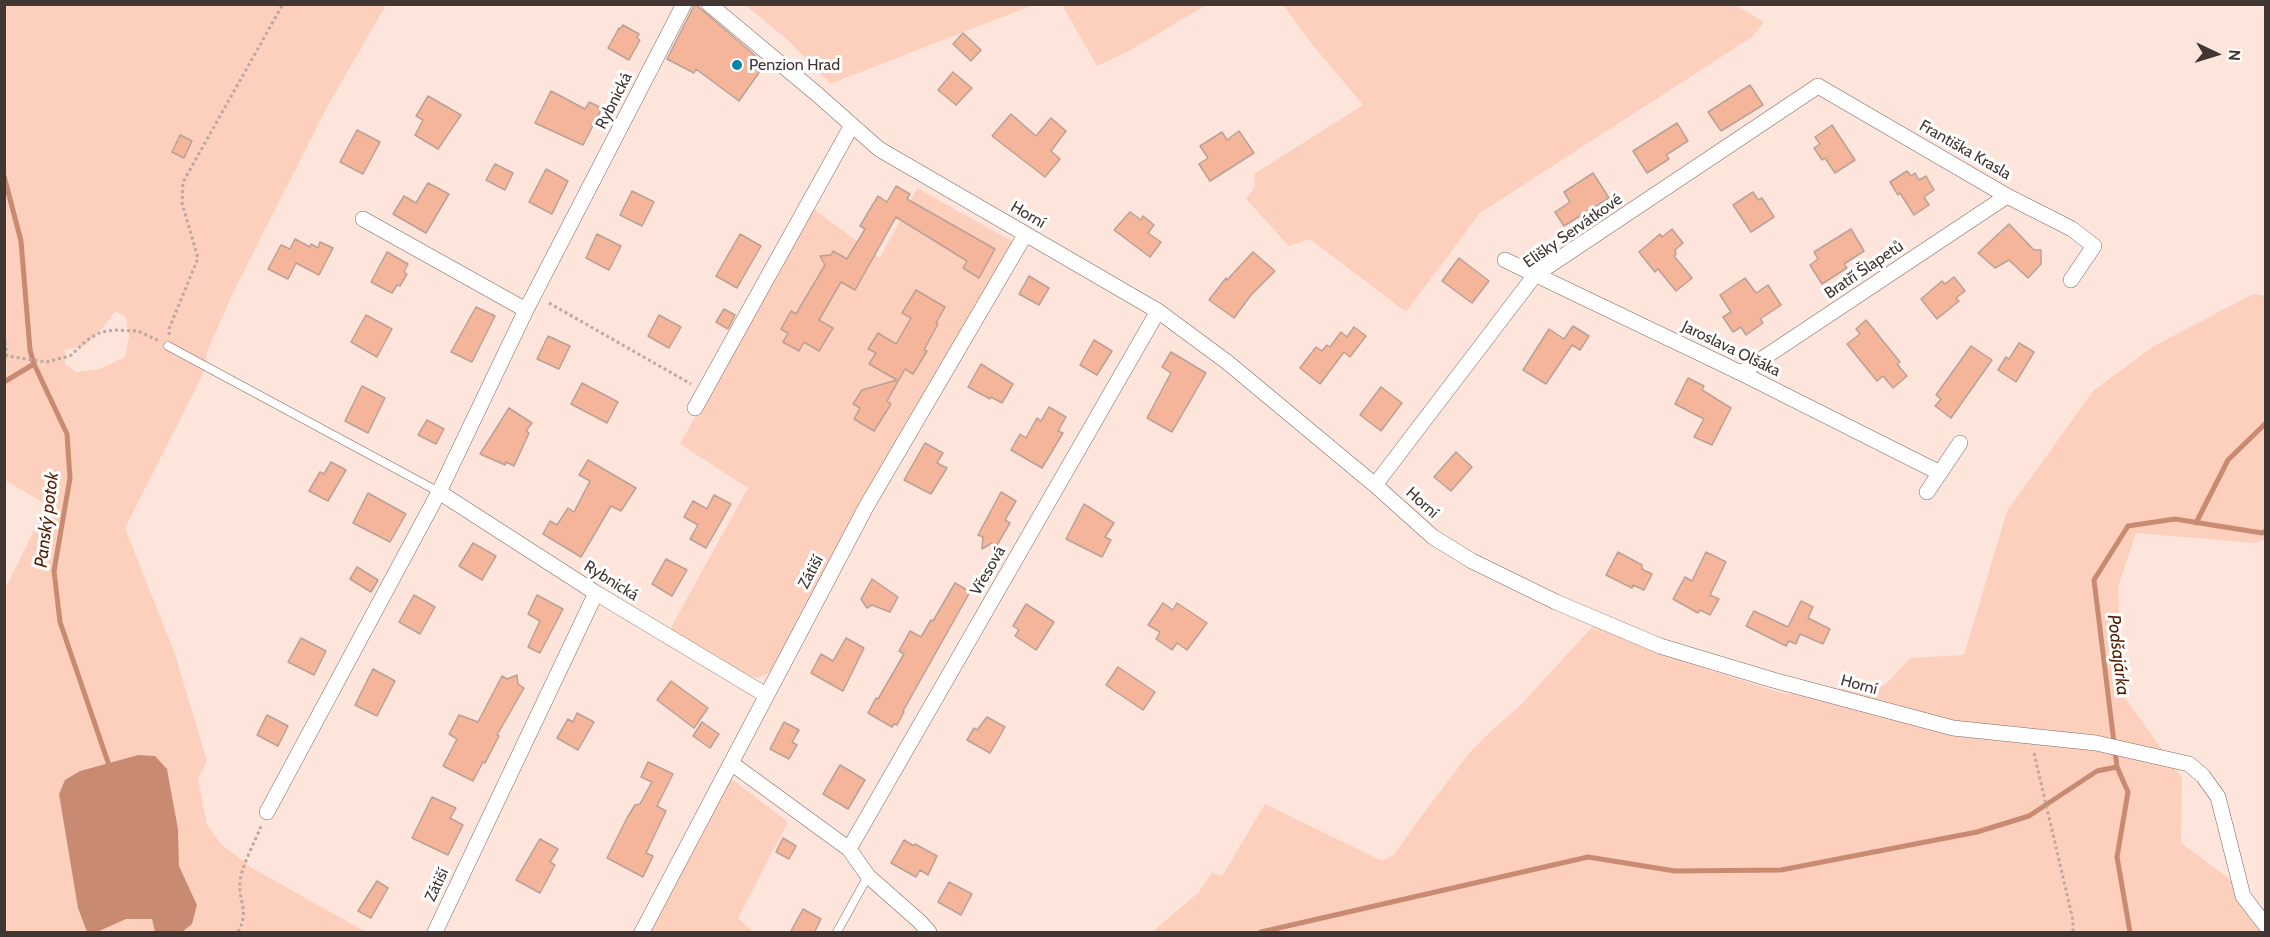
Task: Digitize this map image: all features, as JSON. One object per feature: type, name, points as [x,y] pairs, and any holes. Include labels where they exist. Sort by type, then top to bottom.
[{"type":"street","name":"Rybnická","points":[[267,812],[439,492],[534,294],[684,4]]},
{"type":"street","name":"Horní","points":[[709,4],[879,149],[1158,311],[1227,362],[1375,485],[1433,537],[1472,561],[1556,602],[1660,646],[1773,680],[1953,728],[2096,743],[2189,764],[2203,776],[2218,797],[2243,896],[2265,926]]},
{"type":"street","name":"Františka Krasla","points":[[1818,86],[2007,196],[2072,229],[2094,246],[2071,280]]},
{"type":"street","name":"Elišky Servátkové","points":[[1375,485],[1535,276],[1818,86]]},
{"type":"street","points":[[695,408],[852,125]]},
{"type":"street","name":"Bratří Šlapetů","points":[[1741,373],[2007,196]]},
{"type":"street","points":[[363,219],[526,310]]},
{"type":"street","name":"Zátiší","points":[[642,933],[866,507],[1025,235]]},
{"type":"street","name":"Jaroslava Olšáka","points":[[1505,260],[1741,373],[1940,473]]},
{"type":"street","name":"Vřesová","points":[[849,849],[1158,311]]},
{"type":"street","points":[[1927,492],[1960,443]]},
{"type":"street","name":"Rybnická","points":[[439,492],[596,593],[766,695]]},
{"type":"street","name":"Zátiší","points":[[435,933],[596,593]]},
{"type":"street","points":[[731,764],[849,849],[868,876],[919,921],[929,933]]},
{"type":"lane","points":[[168,346],[439,492]]},
{"type":"lane","points":[[837,933],[868,876]]},
{"type":"path","points":[[4,336],[7,356],[46,362],[70,356],[87,340],[101,332],[115,330],[138,331],[168,346],[169,329],[198,258],[182,203],[183,182],[283,4]]},
{"type":"path","points":[[534,294],[704,392]]},
{"type":"path","points":[[2030,736],[2073,920],[2073,933]]},
{"type":"path","points":[[238,933],[245,917],[240,894],[240,878],[267,812]]},
{"type":"shaded area","points":[[5,5],[386,5],[328,105],[232,295],[207,352],[204,372],[125,528],[175,654],[207,761],[198,779],[207,825],[221,844],[252,868],[366,932],[182,932],[192,924],[197,905],[179,866],[178,829],[167,769],[138,755],[80,771],[65,780],[78,908],[87,932],[5,932],[4,591],[47,505],[5,480]],"holes":[[[115,311],[126,317],[129,337],[125,357],[100,369],[76,372],[65,364],[65,350],[86,345]]]},
{"type":"shaded area","points":[[745,5],[1033,5],[830,84],[789,41]]},
{"type":"shaded area","points":[[1062,5],[1206,5],[1131,50],[1097,66]]},
{"type":"shaded area","points":[[1283,5],[1735,5],[1764,22],[1752,37],[1480,213],[1406,312],[1310,239],[1289,246],[1246,199],[1255,187],[1254,174],[1363,105]]},
{"type":"shaded area","points":[[917,188],[1015,243],[865,502],[770,672],[758,678],[738,673],[668,633],[748,488],[680,444],[811,207],[880,258]]},
{"type":"shaded area","points":[[2253,294],[2265,296],[2265,540],[2255,543],[2136,533],[2118,587],[2122,693],[2182,778],[2181,843],[2227,877],[2265,910],[2265,932],[1152,932],[1199,892],[1212,872],[1222,876],[1265,804],[1378,859],[1383,860],[1394,855],[1470,752],[1517,709],[1593,626],[1694,665],[1785,694],[1885,685],[1910,658],[1964,655],[2007,511],[2093,391],[2154,346]]},
{"type":"shaded area","points":[[138,755],[155,756],[167,769],[178,829],[179,866],[197,905],[192,924],[182,932],[155,932],[152,919],[126,919],[97,932],[87,932],[78,908],[59,794],[65,780],[80,771]]},
{"type":"shaded area","points":[[729,777],[788,822],[738,918],[753,932],[649,932]]},
{"type":"shaded area","points":[[126,919],[152,919],[155,932],[97,932]]},
{"type":"building","points":[[695,4],[765,64],[739,101],[696,69],[694,73],[667,59]]},
{"type":"building","points":[[623,25],[639,34],[637,38],[640,40],[629,60],[608,48]]},
{"type":"building","points":[[963,33],[981,50],[971,61],[953,44]]},
{"type":"building","points":[[953,72],[972,88],[956,105],[938,90]]},
{"type":"building","points":[[1750,85],[1763,105],[1721,131],[1708,112]]},
{"type":"building","points":[[551,91],[585,109],[589,102],[602,108],[583,145],[535,123]]},
{"type":"building","points":[[428,96],[461,115],[438,149],[415,135],[423,120],[416,116]]},
{"type":"building","points":[[1011,114],[1036,136],[1051,118],[1066,131],[1051,151],[1060,159],[1045,177],[992,136]]},
{"type":"building","points":[[1677,123],[1688,141],[1666,155],[1669,159],[1647,173],[1633,151]]},
{"type":"building","points":[[1832,125],[1855,160],[1835,173],[1825,158],[1822,160],[1814,148],[1820,144],[1815,137]]},
{"type":"building","points":[[357,130],[380,142],[363,174],[340,162]]},
{"type":"building","points":[[1239,131],[1254,153],[1210,181],[1199,164],[1208,158],[1200,146],[1222,132],[1227,140]]},
{"type":"building","points":[[180,135],[192,141],[184,158],[172,152]]},
{"type":"building","points":[[495,164],[513,173],[505,190],[486,180]]},
{"type":"building","points":[[546,169],[568,181],[552,214],[529,202]]},
{"type":"building","points":[[1907,171],[1911,176],[1915,173],[1919,180],[1926,176],[1934,190],[1924,197],[1929,205],[1914,215],[1890,182]]},
{"type":"building","points":[[1593,173],[1609,198],[1564,226],[1555,212],[1570,202],[1564,192]]},
{"type":"building","points":[[428,183],[449,194],[426,233],[393,214],[404,196],[416,203]]},
{"type":"building","points":[[896,186],[910,194],[907,199],[995,249],[979,278],[963,268],[967,261],[896,217],[855,290],[841,282],[819,320],[833,328],[819,351],[804,342],[799,351],[783,342],[788,333],[781,329],[791,311],[796,314],[825,265],[820,256],[831,255],[833,251],[847,259],[865,229],[860,226],[878,196],[887,202]]},
{"type":"building","points":[[632,191],[654,202],[642,226],[620,215]]},
{"type":"building","points":[[1753,192],[1758,200],[1762,198],[1774,217],[1751,232],[1733,205]]},
{"type":"building","points":[[1130,212],[1141,220],[1143,216],[1154,225],[1148,233],[1161,242],[1150,257],[1114,230]]},
{"type":"building","points":[[2009,224],[2034,250],[2041,250],[2041,264],[2028,278],[2009,260],[1995,268],[1978,253]]},
{"type":"building","points":[[1672,229],[1683,243],[1675,250],[1674,256],[1692,278],[1676,291],[1658,269],[1655,272],[1639,252],[1660,234],[1662,237]]},
{"type":"building","points":[[1851,229],[1864,251],[1844,264],[1847,268],[1822,284],[1810,265],[1818,259],[1814,252]]},
{"type":"building","points":[[597,234],[621,246],[609,270],[586,258]]},
{"type":"building","points":[[740,234],[761,246],[737,288],[716,276]]},
{"type":"building","points":[[295,239],[310,247],[311,244],[318,248],[320,242],[333,248],[319,275],[296,263],[288,279],[268,269],[281,245],[290,249]]},
{"type":"building","points":[[387,252],[408,264],[404,272],[407,274],[400,286],[397,285],[392,293],[371,282]]},
{"type":"building","points":[[1253,252],[1275,271],[1251,295],[1234,318],[1209,300],[1226,278],[1227,280]]},
{"type":"building","points":[[1459,258],[1489,281],[1472,303],[1442,281]]},
{"type":"building","points":[[1029,276],[1049,288],[1039,305],[1019,294]]},
{"type":"building","points":[[1954,277],[1965,291],[1956,298],[1959,301],[1937,319],[1921,299],[1942,281],[1945,284]]},
{"type":"building","points":[[1745,278],[1756,293],[1768,285],[1781,305],[1760,319],[1763,323],[1746,335],[1741,327],[1733,332],[1723,317],[1731,312],[1720,295]]},
{"type":"building","points":[[916,290],[945,307],[924,350],[927,351],[913,374],[905,369],[887,401],[891,404],[874,431],[854,419],[860,408],[853,404],[862,390],[897,380],[869,364],[876,353],[868,349],[878,333],[896,344],[911,318],[902,313]]},
{"type":"building","points":[[476,307],[495,316],[472,362],[451,352]]},
{"type":"building","points":[[724,309],[735,315],[728,329],[716,322]]},
{"type":"building","points":[[366,315],[392,329],[377,357],[351,342]]},
{"type":"building","points":[[659,315],[681,327],[669,348],[648,336]]},
{"type":"building","points":[[1866,320],[1900,362],[1897,364],[1907,376],[1893,388],[1883,376],[1877,381],[1847,344],[1860,334],[1856,329]]},
{"type":"building","points":[[1573,326],[1589,336],[1580,350],[1572,345],[1546,384],[1523,370],[1549,329],[1564,339]]},
{"type":"building","points":[[1354,327],[1366,336],[1350,357],[1344,352],[1320,384],[1300,368],[1316,347],[1322,351],[1327,345],[1330,347],[1341,332],[1347,337]]},
{"type":"building","points":[[548,336],[570,346],[559,369],[537,359]]},
{"type":"building","points":[[1094,340],[1112,351],[1097,375],[1080,365]]},
{"type":"building","points":[[2019,343],[2034,352],[2016,382],[1998,370],[2006,357],[2009,359]]},
{"type":"building","points":[[1971,346],[1992,360],[1951,418],[1935,406],[1941,399],[1936,395]]},
{"type":"building","points":[[1171,352],[1206,373],[1172,432],[1147,418],[1171,373],[1162,367]]},
{"type":"building","points":[[981,364],[1013,384],[1002,403],[968,387]]},
{"type":"building","points":[[1688,378],[1704,386],[1702,390],[1731,408],[1712,445],[1694,437],[1704,419],[1675,404]]},
{"type":"building","points":[[582,383],[618,402],[607,423],[571,404]]},
{"type":"building","points":[[362,386],[385,398],[368,433],[345,421]]},
{"type":"building","points":[[1381,387],[1402,403],[1381,431],[1360,415]]},
{"type":"building","points":[[1049,407],[1066,417],[1058,431],[1063,433],[1042,468],[1011,450],[1020,434],[1026,438],[1037,418],[1041,421]]},
{"type":"building","points":[[509,408],[532,423],[526,431],[529,433],[514,466],[506,462],[505,465],[480,454]]},
{"type":"building","points":[[427,420],[444,429],[436,444],[418,435]]},
{"type":"building","points":[[925,443],[943,453],[937,463],[947,468],[931,494],[904,480]]},
{"type":"building","points":[[1456,452],[1472,467],[1451,491],[1434,477]]},
{"type":"building","points":[[588,460],[636,488],[621,511],[611,506],[581,557],[543,534],[550,521],[557,525],[568,508],[574,512],[590,481],[579,475]]},
{"type":"building","points":[[331,462],[346,470],[328,501],[309,491],[320,472],[324,474]]},
{"type":"building","points":[[1001,492],[1016,501],[1005,520],[1010,523],[997,545],[992,543],[982,549],[983,537],[978,535]]},
{"type":"building","points":[[368,493],[406,514],[390,542],[353,523]]},
{"type":"building","points":[[714,495],[731,504],[706,548],[690,539],[698,525],[684,517],[693,501],[707,509]]},
{"type":"building","points":[[1084,504],[1114,523],[1105,537],[1111,540],[1102,557],[1066,539]]},
{"type":"building","points":[[473,543],[496,556],[482,580],[459,566]]},
{"type":"building","points":[[1618,552],[1642,565],[1642,569],[1652,574],[1644,590],[1633,585],[1632,588],[1606,575]]},
{"type":"building","points":[[1706,552],[1726,562],[1710,595],[1719,599],[1710,615],[1700,610],[1698,613],[1673,599],[1685,577],[1692,581]]},
{"type":"building","points":[[666,559],[687,570],[672,596],[652,584]]},
{"type":"building","points":[[357,567],[378,580],[371,592],[350,579]]},
{"type":"building","points":[[872,579],[898,597],[890,612],[872,605],[867,608],[861,599]]},
{"type":"building","points":[[955,583],[970,592],[897,725],[894,724],[892,727],[868,713],[904,654],[899,651],[910,631],[921,637]]},
{"type":"building","points":[[414,595],[435,607],[420,634],[399,622]]},
{"type":"building","points":[[537,595],[563,609],[540,653],[528,647],[540,621],[528,614]]},
{"type":"building","points":[[1801,601],[1813,607],[1808,618],[1830,629],[1823,644],[1800,634],[1796,644],[1789,641],[1786,646],[1746,626],[1754,611],[1788,627]]},
{"type":"building","points":[[1163,603],[1173,610],[1177,603],[1207,623],[1187,650],[1177,643],[1172,650],[1156,639],[1160,632],[1148,625]]},
{"type":"building","points":[[1026,604],[1054,622],[1036,650],[1015,636],[1019,630],[1013,626]]},
{"type":"building","points":[[301,638],[326,651],[314,675],[288,662]]},
{"type":"building","points":[[846,638],[864,648],[843,691],[811,673],[821,654],[833,661]]},
{"type":"building","points":[[1118,667],[1155,692],[1143,710],[1106,685]]},
{"type":"building","points":[[373,669],[395,681],[377,716],[355,705]]},
{"type":"building","points":[[517,675],[518,684],[524,688],[497,735],[499,736],[485,763],[483,762],[473,781],[443,766],[457,739],[449,734],[459,715],[478,722],[502,676],[507,679]]},
{"type":"building","points":[[671,681],[708,708],[694,728],[657,700]]},
{"type":"building","points":[[577,713],[594,722],[578,750],[557,738],[568,719],[573,722]]},
{"type":"building","points":[[267,715],[288,726],[278,746],[257,735]]},
{"type":"building","points":[[987,717],[1005,727],[990,753],[967,740],[974,728],[977,730]]},
{"type":"building","points":[[702,722],[719,734],[710,748],[693,736]]},
{"type":"building","points":[[784,722],[799,730],[792,742],[797,745],[789,759],[770,749]]},
{"type":"building","points":[[648,762],[673,774],[657,806],[666,811],[646,853],[653,856],[643,877],[607,858],[627,818],[635,805],[640,804],[652,782],[641,777]]},
{"type":"building","points":[[840,765],[865,780],[848,809],[823,794]]},
{"type":"building","points":[[432,797],[456,808],[450,818],[463,825],[448,855],[412,838]]},
{"type":"building","points":[[783,838],[796,846],[789,859],[776,852]]},
{"type":"building","points":[[540,839],[558,849],[550,862],[555,865],[540,893],[516,880]]},
{"type":"building","points":[[904,840],[937,856],[928,875],[920,870],[916,877],[891,863]]},
{"type":"building","points":[[377,881],[388,888],[371,918],[358,911]]},
{"type":"building","points":[[949,882],[972,894],[961,915],[938,902]]},
{"type":"building","points":[[803,909],[821,919],[814,933],[790,933]]},
{"type":"waterway","name":"Panský potok","points":[[4,176],[21,241],[30,350],[34,364],[67,434],[70,478],[54,571],[60,622],[110,768]]},
{"type":"waterway","points":[[4,382],[34,364]]},
{"type":"waterway","points":[[2196,523],[2228,460],[2266,423]]},
{"type":"waterway","name":"Podšajárka","points":[[2130,932],[2117,857],[2128,792],[2117,767],[2094,580],[2128,526],[2175,519],[2262,533],[2266,531]]},
{"type":"waterway","points":[[1261,932],[1588,857],[1675,871],[1781,870],[1977,832],[2029,816],[2097,771],[2117,767]]},
{"type":"place","name":"Penzion Hrad","points":[[737,65]]}]
